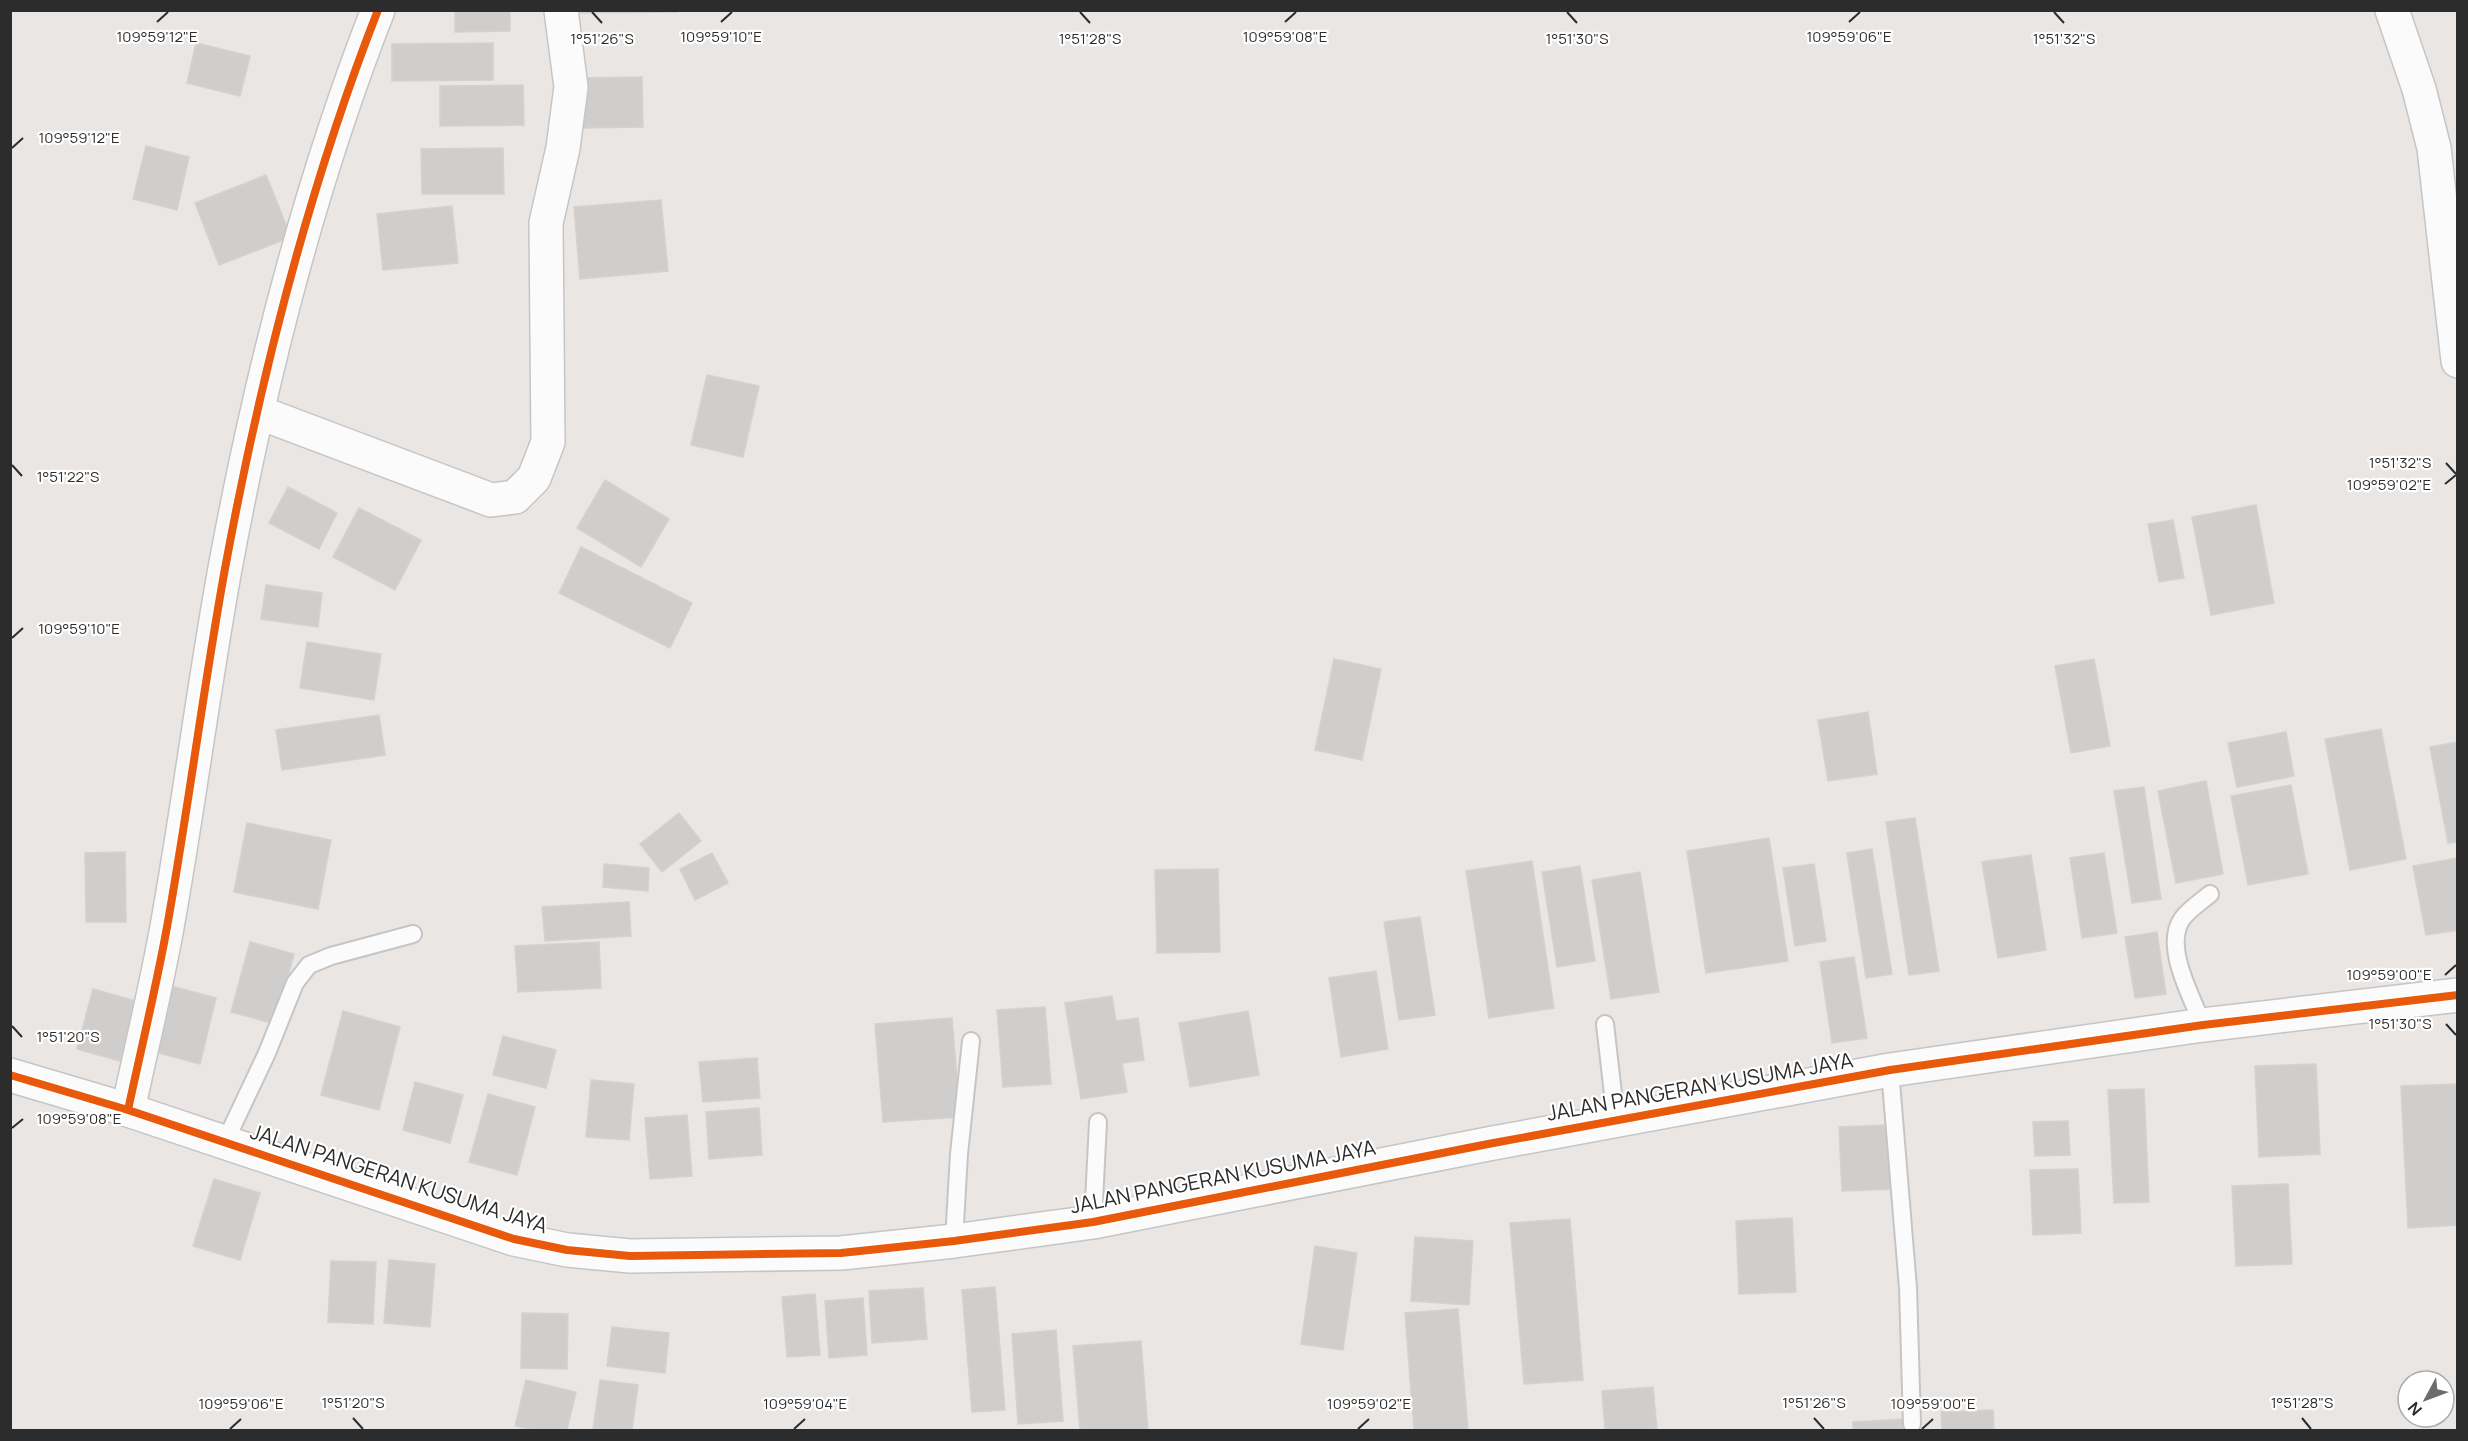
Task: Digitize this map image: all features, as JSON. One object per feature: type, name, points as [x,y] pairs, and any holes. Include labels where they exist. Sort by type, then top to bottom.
[{"type":"street","points":[[128,1110],[167,930],[224,574],[258,412],[285,300],[316,188],[378,10]]},
{"type":"street","points":[[258,412],[491,500],[515,497],[534,478],[548,442],[546,223],[563,148],[571,87],[561,10]]},
{"type":"street","points":[[2392,10],[2419,89],[2434,148],[2457,361]]},
{"type":"street","name":"JALAN PANGERAN KUSUMA JAYA","points":[[10,1075],[128,1110],[514,1239],[567,1250],[630,1256],[841,1253],[954,1241],[1094,1222],[1616,1120],[1890,1070],[2203,1025],[2457,995]]},
{"type":"lane","points":[[2203,1025],[2178,963],[2175,941],[2182,919],[2210,894]]},
{"type":"lane","points":[[225,1142],[267,1053],[296,983],[309,965],[331,956],[413,934]]},
{"type":"lane","points":[[1605,1024],[1616,1120]]},
{"type":"lane","points":[[954,1241],[959,1154],[971,1041]]},
{"type":"lane","points":[[1890,1070],[1908,1288],[1912,1424]]},
{"type":"lane","points":[[1094,1222],[1098,1122]]},
{"type":"building","points":[[455,10],[510,10],[510,31],[455,32]]},
{"type":"building","points":[[581,10],[677,10],[677,12],[581,13]]},
{"type":"building","points":[[196,43],[250,56],[240,96],[187,83]]},
{"type":"building","points":[[493,43],[493,80],[392,81],[392,44]]},
{"type":"building","points":[[642,77],[643,127],[581,128],[580,78]]},
{"type":"building","points":[[523,85],[524,125],[440,126],[440,86]]},
{"type":"building","points":[[146,146],[189,157],[177,210],[133,199]]},
{"type":"building","points":[[503,148],[504,194],[422,194],[421,149]]},
{"type":"building","points":[[266,175],[291,237],[219,265],[195,203]]},
{"type":"building","points":[[661,200],[668,271],[580,279],[574,207]]},
{"type":"building","points":[[452,206],[458,263],[383,270],[377,214]]},
{"type":"building","points":[[707,375],[759,386],[743,457],[691,445]]},
{"type":"building","points":[[605,480],[669,519],[641,567],[577,528]]},
{"type":"building","points":[[288,487],[337,513],[319,549],[269,523]]},
{"type":"building","points":[[2256,505],[2274,603],[2211,615],[2192,517]]},
{"type":"building","points":[[359,508],[421,540],[395,590],[333,557]]},
{"type":"building","points":[[2173,520],[2184,578],[2159,582],[2148,524]]},
{"type":"building","points":[[581,547],[692,603],[670,648],[559,593]]},
{"type":"building","points":[[266,585],[322,593],[318,627],[261,619]]},
{"type":"building","points":[[307,642],[381,654],[374,700],[300,688]]},
{"type":"building","points":[[1334,659],[1381,669],[1362,760],[1315,750]]},
{"type":"building","points":[[2094,659],[2110,746],[2071,753],[2055,666]]},
{"type":"building","points":[[1868,712],[1877,774],[1828,781],[1818,720]]},
{"type":"building","points":[[379,715],[385,755],[282,770],[276,730]]},
{"type":"building","points":[[2381,729],[2406,859],[2350,870],[2325,739]]},
{"type":"building","points":[[2286,732],[2294,776],[2237,787],[2228,743]]},
{"type":"building","points":[[2458,742],[2458,842],[2448,843],[2430,747]]},
{"type":"building","points":[[2206,781],[2223,874],[2176,883],[2158,791]]},
{"type":"building","points":[[2291,785],[2308,874],[2248,885],[2231,796]]},
{"type":"building","points":[[2144,787],[2161,899],[2132,903],[2114,791]]},
{"type":"building","points":[[679,813],[701,841],[662,872],[640,844]]},
{"type":"building","points":[[1915,818],[1939,971],[1909,975],[1886,822]]},
{"type":"building","points":[[247,823],[331,840],[318,909],[234,892]]},
{"type":"building","points":[[1769,838],[1788,961],[1706,973],[1687,851]]},
{"type":"building","points":[[1872,849],[1892,974],[1866,978],[1847,853]]},
{"type":"building","points":[[125,852],[126,922],[86,922],[85,853]]},
{"type":"building","points":[[712,853],[728,883],[695,900],[680,869]]},
{"type":"building","points":[[2104,853],[2117,933],[2082,938],[2070,858]]},
{"type":"building","points":[[2031,855],[2046,950],[1998,958],[1982,862]]},
{"type":"building","points":[[2458,858],[2458,930],[2426,935],[2413,866]]},
{"type":"building","points":[[1532,861],[1554,1008],[1489,1018],[1466,871]]},
{"type":"building","points":[[604,864],[649,868],[648,891],[603,887]]},
{"type":"building","points":[[1814,864],[1826,941],[1795,946],[1783,868]]},
{"type":"building","points":[[1580,866],[1595,961],[1557,967],[1542,872]]},
{"type":"building","points":[[1218,869],[1220,952],[1157,953],[1155,870]]},
{"type":"building","points":[[1640,872],[1659,992],[1611,999],[1592,880]]},
{"type":"building","points":[[629,902],[631,936],[545,941],[542,907]]},
{"type":"building","points":[[1420,917],[1435,1015],[1399,1020],[1384,922]]},
{"type":"building","points":[[2157,932],[2166,994],[2135,998],[2125,937]]},
{"type":"building","points":[[250,942],[294,954],[275,1024],[231,1012]]},
{"type":"building","points":[[599,942],[601,988],[518,992],[515,946]]},
{"type":"building","points":[[1854,957],[1867,1038],[1832,1043],[1820,962]]},
{"type":"building","points":[[1376,971],[1388,1049],[1341,1057],[1329,978]]},
{"type":"building","points":[[168,985],[216,998],[200,1064],[151,1051]]},
{"type":"building","points":[[93,989],[136,1001],[120,1061],[77,1049]]},
{"type":"building","points":[[1112,996],[1116,1021],[1138,1018],[1144,1060],[1122,1063],[1127,1092],[1081,1099],[1065,1003]]},
{"type":"building","points":[[1045,1007],[1051,1084],[1003,1087],[997,1010]]},
{"type":"building","points":[[343,1011],[400,1027],[379,1110],[321,1095]]},
{"type":"building","points":[[1248,1011],[1259,1075],[1190,1087],[1179,1023]]},
{"type":"building","points":[[952,1018],[960,1117],[883,1122],[875,1024]]},
{"type":"building","points":[[503,1036],[556,1050],[546,1088],[493,1075]]},
{"type":"building","points":[[757,1058],[760,1098],[703,1102],[699,1062]]},
{"type":"building","points":[[2316,1064],[2320,1154],[2259,1157],[2255,1066]]},
{"type":"building","points":[[591,1080],[634,1084],[629,1140],[586,1137]]},
{"type":"building","points":[[415,1082],[463,1095],[450,1143],[403,1130]]},
{"type":"building","points":[[2458,1084],[2458,1225],[2408,1228],[2401,1086]]},
{"type":"building","points":[[2144,1089],[2149,1202],[2114,1203],[2108,1090]]},
{"type":"building","points":[[488,1094],[535,1107],[517,1175],[469,1162]]},
{"type":"building","points":[[759,1108],[762,1155],[709,1159],[706,1112]]},
{"type":"building","points":[[687,1115],[692,1176],[650,1179],[645,1118]]},
{"type":"building","points":[[2068,1121],[2070,1155],[2035,1156],[2033,1122]]},
{"type":"building","points":[[1889,1125],[1893,1189],[1842,1191],[1839,1127]]},
{"type":"building","points":[[2078,1169],[2081,1233],[2033,1235],[2030,1170]]},
{"type":"building","points":[[214,1179],[260,1193],[240,1260],[193,1246]]},
{"type":"building","points":[[2288,1184],[2292,1264],[2236,1266],[2232,1186]]},
{"type":"building","points":[[1792,1218],[1796,1292],[1739,1294],[1736,1221]]},
{"type":"building","points":[[1570,1219],[1583,1380],[1524,1384],[1510,1223]]},
{"type":"building","points":[[1415,1237],[1473,1241],[1469,1305],[1411,1301]]},
{"type":"building","points":[[1315,1246],[1357,1253],[1343,1350],[1301,1344]]},
{"type":"building","points":[[389,1260],[435,1264],[430,1327],[384,1323]]},
{"type":"building","points":[[331,1261],[376,1262],[373,1324],[328,1322]]},
{"type":"building","points":[[995,1287],[1005,1410],[972,1412],[962,1290]]},
{"type":"building","points":[[923,1288],[927,1339],[872,1343],[869,1291]]},
{"type":"building","points":[[815,1294],[820,1355],[787,1357],[782,1297]]},
{"type":"building","points":[[863,1298],[867,1355],[829,1358],[825,1301]]},
{"type":"building","points":[[1458,1309],[1468,1430],[1414,1430],[1405,1313]]},
{"type":"building","points":[[522,1313],[568,1314],[567,1369],[521,1368]]},
{"type":"building","points":[[612,1327],[669,1333],[665,1373],[607,1366]]},
{"type":"building","points":[[1056,1330],[1063,1421],[1018,1424],[1012,1334]]},
{"type":"building","points":[[1141,1341],[1148,1430],[1080,1430],[1073,1346]]},
{"type":"building","points":[[526,1380],[576,1392],[567,1430],[533,1430],[515,1426]]},
{"type":"building","points":[[600,1380],[638,1385],[632,1430],[593,1429]]},
{"type":"building","points":[[1653,1387],[1657,1430],[1605,1430],[1602,1391]]},
{"type":"building","points":[[1993,1410],[1994,1430],[1942,1430],[1941,1412]]},
{"type":"building","points":[[1905,1419],[1906,1430],[1853,1430],[1853,1422]]},
{"type":"cycle path","points":[[128,1110],[167,927],[216,618],[269,359],[307,218],[352,78],[378,10]]},
{"type":"cycle path","points":[[10,1075],[128,1110],[514,1239],[567,1250],[630,1256],[841,1253],[954,1241],[1093,1222],[1488,1144],[1890,1070],[2203,1025],[2458,995]]}]
